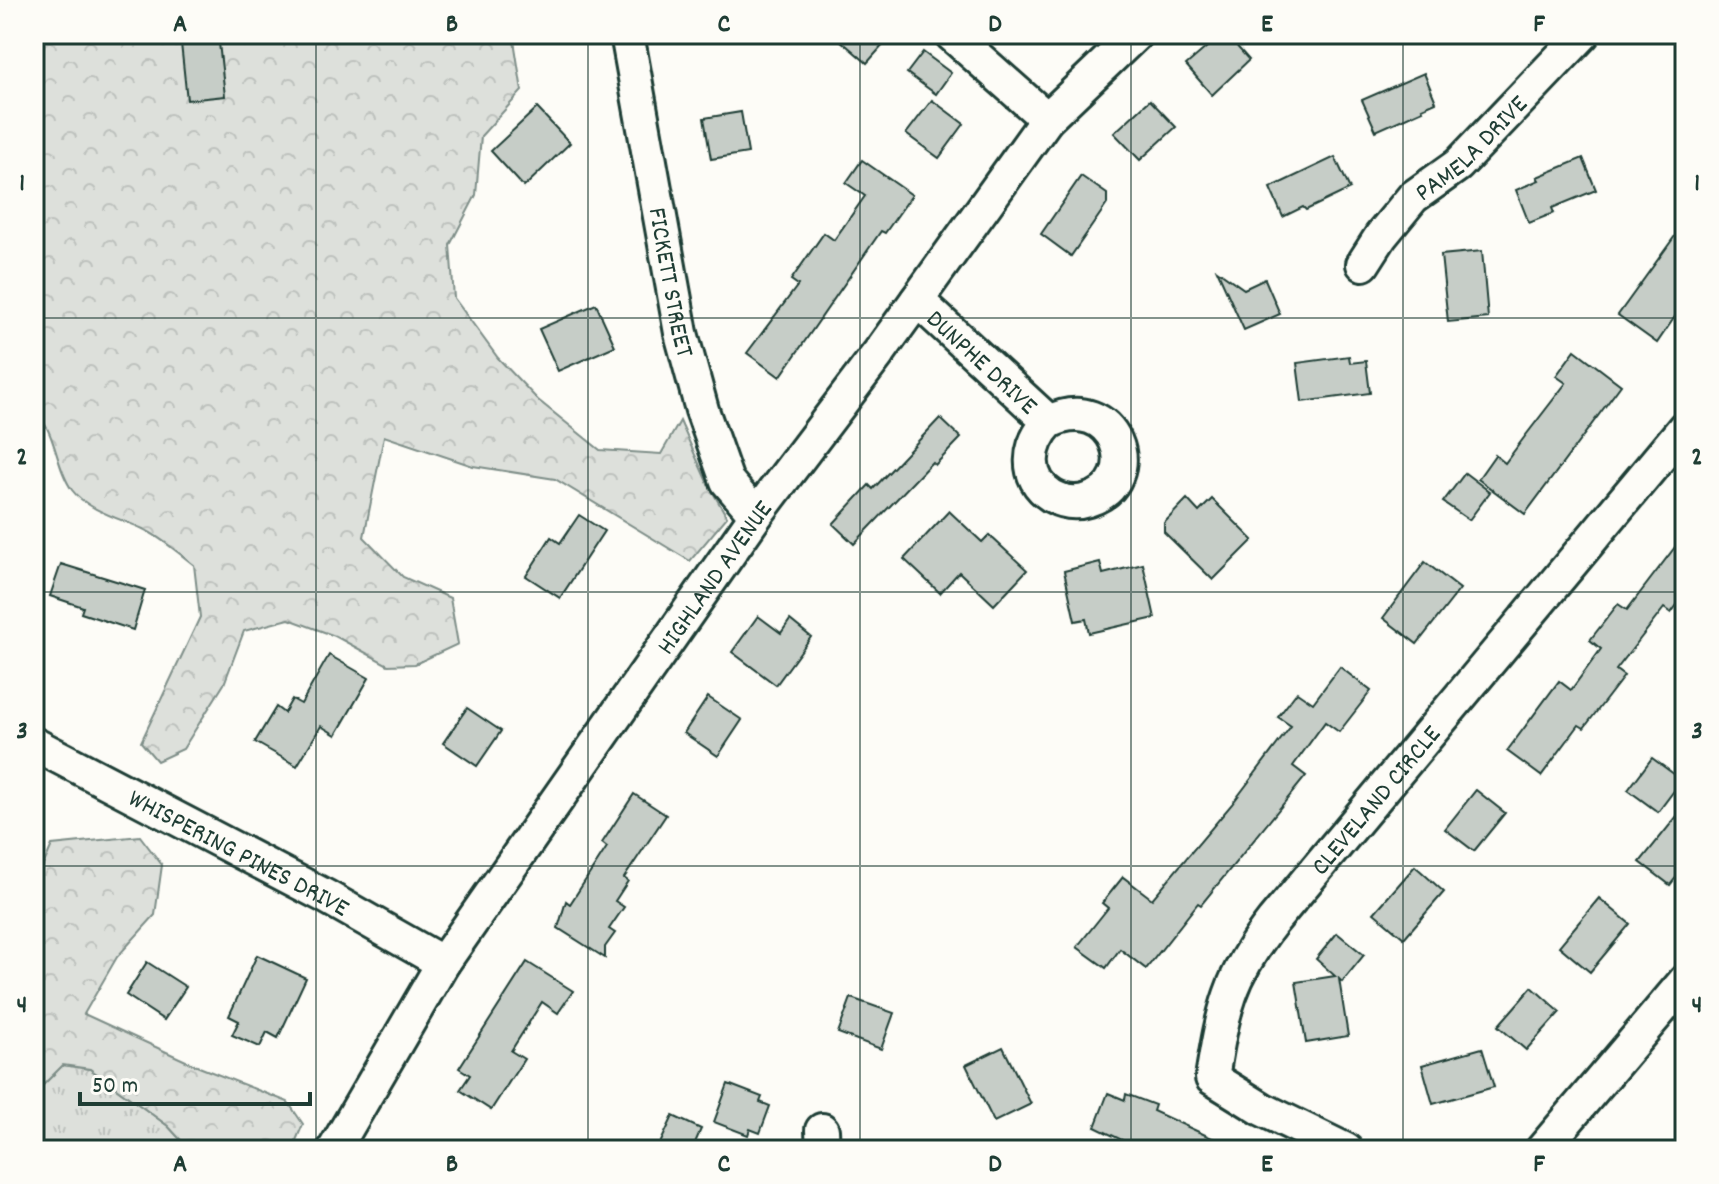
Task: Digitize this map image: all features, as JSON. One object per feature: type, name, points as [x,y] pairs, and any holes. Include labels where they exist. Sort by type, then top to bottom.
[{"type":"street","name":"FICKETT STREET","points":[[627,34],[681,333],[693,379],[727,481],[756,515]]},
{"type":"street","points":[[951,34],[1047,119]]},
{"type":"street","name":"HIGHLAND AVENUE","points":[[334,1150],[443,963],[756,515],[917,300],[1047,119],[1136,34]]},
{"type":"street","name":"PAMELA DRIVE","points":[[1363,264],[1413,197],[1458,165],[1583,34]]},
{"type":"street","name":"DUNPHE DRIVE","points":[[917,300],[1049,422]]},
{"type":"street","name":"CLEVELAND CIRCLE","points":[[1346,1150],[1262,1109],[1212,1078],[1223,1011],[1235,979],[1252,947],[1273,921],[1685,427]]},
{"type":"street","name":"WHISPERING PINES DRIVE","points":[[34,744],[325,896],[443,963]]},
{"type":"street","points":[[1542,1150],[1685,981]]},
{"type":"green space","points":[[34,34],[513,34],[522,91],[481,136],[476,195],[450,245],[454,298],[498,358],[538,400],[600,450],[661,454],[680,421],[707,482],[727,517],[690,561],[555,479],[473,466],[384,436],[364,537],[403,577],[450,598],[458,644],[415,664],[388,665],[335,636],[289,619],[244,631],[224,684],[183,749],[157,761],[141,742],[200,617],[194,565],[150,532],[95,508],[78,497],[66,481],[47,428],[34,412]]},
{"type":"green space","points":[[140,836],[162,865],[155,915],[117,957],[84,1014],[199,1067],[288,1102],[303,1124],[292,1150],[190,1150],[168,1126],[90,1069],[63,1065],[34,1094],[34,886],[52,845]]},
{"type":"green space","points":[[63,1065],[90,1069],[168,1126],[190,1150],[34,1150],[34,1094]]},
{"type":"building","points":[[180,34],[218,34],[225,96],[187,100]]},
{"type":"building","points":[[833,34],[893,34],[867,63]]},
{"type":"building","points":[[1222,34],[1226,34],[1249,60],[1212,95],[1186,65]]},
{"type":"building","points":[[923,52],[951,73],[936,94],[907,73]]},
{"type":"building","points":[[1424,73],[1436,102],[1376,131],[1362,100]]},
{"type":"building","points":[[932,100],[964,124],[939,158],[906,134]]},
{"type":"building","points":[[1150,100],[1176,127],[1140,160],[1114,133]]},
{"type":"building","points":[[537,108],[570,143],[524,187],[491,151]]},
{"type":"building","points":[[741,112],[748,153],[711,159],[704,118]]},
{"type":"building","points":[[1335,157],[1350,189],[1306,210],[1303,207],[1283,217],[1270,188]]},
{"type":"building","points":[[1583,158],[1596,190],[1552,208],[1554,213],[1529,223],[1516,190],[1539,180],[1537,177]]},
{"type":"building","points":[[862,160],[912,195],[885,233],[881,231],[780,377],[747,353],[798,285],[791,280],[824,233],[834,240],[865,196],[846,183]]},
{"type":"building","points":[[1081,176],[1107,194],[1107,204],[1071,256],[1041,234]]},
{"type":"building","points":[[1685,222],[1685,302],[1657,343],[1618,315]]},
{"type":"building","points":[[1482,251],[1488,318],[1448,322],[1441,255]]},
{"type":"building","points":[[1217,270],[1244,289],[1265,279],[1280,314],[1244,330]]},
{"type":"building","points":[[596,304],[615,346],[558,371],[539,329]]},
{"type":"building","points":[[1575,350],[1621,385],[1525,514],[1478,479],[1495,455],[1505,463],[1566,383],[1556,376]]},
{"type":"building","points":[[1349,356],[1350,363],[1366,361],[1370,393],[1302,402],[1297,363]]},
{"type":"building","points":[[940,418],[961,438],[935,465],[932,462],[854,544],[833,524],[869,485],[873,489]]},
{"type":"building","points":[[1465,473],[1490,492],[1469,520],[1443,502]]},
{"type":"building","points":[[1187,499],[1199,512],[1212,499],[1253,540],[1213,580],[1164,532],[1164,523]]},
{"type":"building","points":[[949,511],[982,542],[989,535],[1027,570],[994,605],[959,572],[940,593],[904,559]]},
{"type":"building","points":[[579,515],[604,531],[560,598],[526,576],[551,537],[560,543]]},
{"type":"building","points":[[1685,534],[1685,594],[1671,613],[1664,608],[1616,670],[1624,676],[1584,728],[1579,725],[1541,776],[1507,751],[1559,681],[1571,690],[1601,649],[1590,640],[1618,604],[1627,610]]},
{"type":"building","points":[[1100,562],[1103,574],[1143,564],[1155,618],[1089,633],[1086,619],[1075,621],[1064,571]]},
{"type":"building","points":[[1425,562],[1460,589],[1417,644],[1383,618]]},
{"type":"building","points":[[61,564],[145,590],[133,630],[81,613],[83,607],[50,596]]},
{"type":"building","points":[[758,616],[781,633],[790,620],[811,637],[776,685],[732,652]]},
{"type":"building","points":[[329,655],[369,678],[336,735],[321,726],[297,766],[255,742],[276,707],[284,713],[292,699],[301,704]]},
{"type":"building","points":[[1340,667],[1371,691],[1339,732],[1325,722],[1293,766],[1306,776],[1146,969],[1120,949],[1106,968],[1077,947],[1108,908],[1102,903],[1123,877],[1152,899],[1232,804],[1291,726],[1278,717],[1297,692],[1313,703]]},
{"type":"building","points":[[708,697],[742,720],[718,756],[684,733]]},
{"type":"building","points":[[467,708],[501,731],[477,766],[443,743]]},
{"type":"building","points":[[1652,758],[1682,780],[1658,812],[1628,790]]},
{"type":"building","points":[[1476,790],[1505,813],[1474,851],[1445,829]]},
{"type":"building","points":[[634,794],[666,815],[624,878],[628,881],[615,901],[624,907],[609,929],[615,933],[605,947],[605,958],[558,928],[566,901],[570,904],[607,847],[602,843]]},
{"type":"building","points":[[1685,806],[1685,866],[1670,885],[1640,862]]},
{"type":"building","points":[[1415,866],[1444,892],[1404,938],[1374,913]]},
{"type":"building","points":[[1599,898],[1630,924],[1590,972],[1559,946]]},
{"type":"building","points":[[1337,933],[1364,955],[1342,982],[1339,979],[1348,1036],[1306,1043],[1296,982],[1335,976],[1316,959]]},
{"type":"building","points":[[257,955],[306,978],[278,1038],[267,1032],[260,1047],[232,1035],[239,1021],[229,1016]]},
{"type":"building","points":[[147,962],[186,987],[164,1020],[126,995]]},
{"type":"building","points":[[527,962],[573,991],[558,1013],[542,1002],[511,1051],[524,1059],[491,1110],[460,1090],[470,1075],[459,1068]]},
{"type":"building","points":[[1532,987],[1560,1012],[1526,1050],[1498,1026]]},
{"type":"building","points":[[851,998],[894,1013],[881,1049],[838,1033]]},
{"type":"building","points":[[1003,1047],[1031,1104],[994,1122],[966,1065]]},
{"type":"building","points":[[1482,1048],[1494,1087],[1433,1104],[1422,1065]]},
{"type":"building","points":[[728,1084],[762,1097],[760,1102],[770,1106],[760,1133],[750,1129],[748,1135],[714,1122]]},
{"type":"building","points":[[1108,1093],[1125,1100],[1126,1094],[1155,1105],[1153,1111],[1238,1150],[1118,1150],[1122,1140],[1095,1127]]},
{"type":"building","points":[[673,1116],[701,1129],[692,1150],[657,1150]]}]
